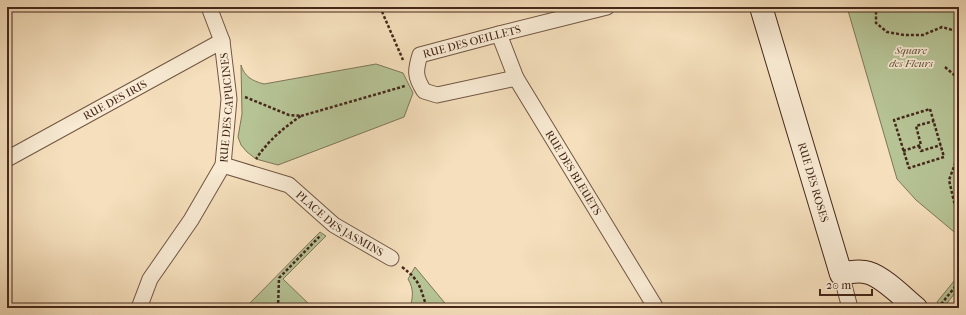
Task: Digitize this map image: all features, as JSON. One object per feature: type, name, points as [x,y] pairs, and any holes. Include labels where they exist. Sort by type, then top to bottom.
[{"type":"street","name":"RUE DES CAPUCINES","points":[[139,308],[150,280],[190,220],[223,164],[229,99],[222,41],[208,7]]},
{"type":"street","name":"RUE DES OEILLETS","points":[[418,82],[416,69],[420,55],[607,7]]},
{"type":"street","name":"RUE DES ROSES","points":[[761,7],[841,274]]},
{"type":"street","name":"RUE DES BLEUETS","points":[[499,34],[516,78],[656,308]]},
{"type":"street","name":"RUE DES IRIS","points":[[7,159],[222,41]]},
{"type":"street","points":[[418,82],[424,91],[438,95],[516,78]]},
{"type":"street","name":"PLACE DES JASMINS","points":[[223,164],[290,185],[334,225],[391,258]]},
{"type":"street","points":[[850,308],[841,274],[852,272],[867,272],[878,277],[916,308]]},
{"type":"path","points":[[246,171],[273,138],[290,123],[301,116],[418,82],[401,58],[380,7]]},
{"type":"path","points":[[878,7],[876,10],[876,23],[887,32],[904,35],[923,35],[942,27],[956,31],[959,35]]},
{"type":"path","points":[[956,31],[957,7]]},
{"type":"path","points":[[945,67],[959,79]]},
{"type":"path","points":[[229,99],[242,96],[289,115],[301,116]]},
{"type":"path","points":[[930,109],[941,145],[944,157],[909,168],[894,120],[930,109]]},
{"type":"path","points":[[934,120],[916,126],[921,145],[919,146],[921,151],[941,145]]},
{"type":"path","points":[[903,150],[919,146]]},
{"type":"path","points":[[959,153],[949,180],[955,206],[959,210]]},
{"type":"path","points":[[278,308],[278,278],[316,240]]},
{"type":"path","points":[[391,258],[412,273],[422,291],[427,308]]},
{"type":"path","points":[[938,308],[959,282]]},
{"type":"green space","name":"Square des Fleurs","points":[[847,7],[959,7],[959,236],[916,200],[897,179]]},
{"type":"green space","points":[[376,64],[403,73],[413,93],[404,117],[278,165],[256,159],[241,145],[238,137],[242,114],[241,65],[242,69],[249,78],[264,84]]},
{"type":"green space","points":[[320,232],[326,236],[283,279],[313,308],[245,308]]},
{"type":"green space","points":[[415,267],[449,308],[410,308],[412,293],[408,279]]},
{"type":"green space","points":[[959,275],[959,288],[943,308],[937,302]]}]
